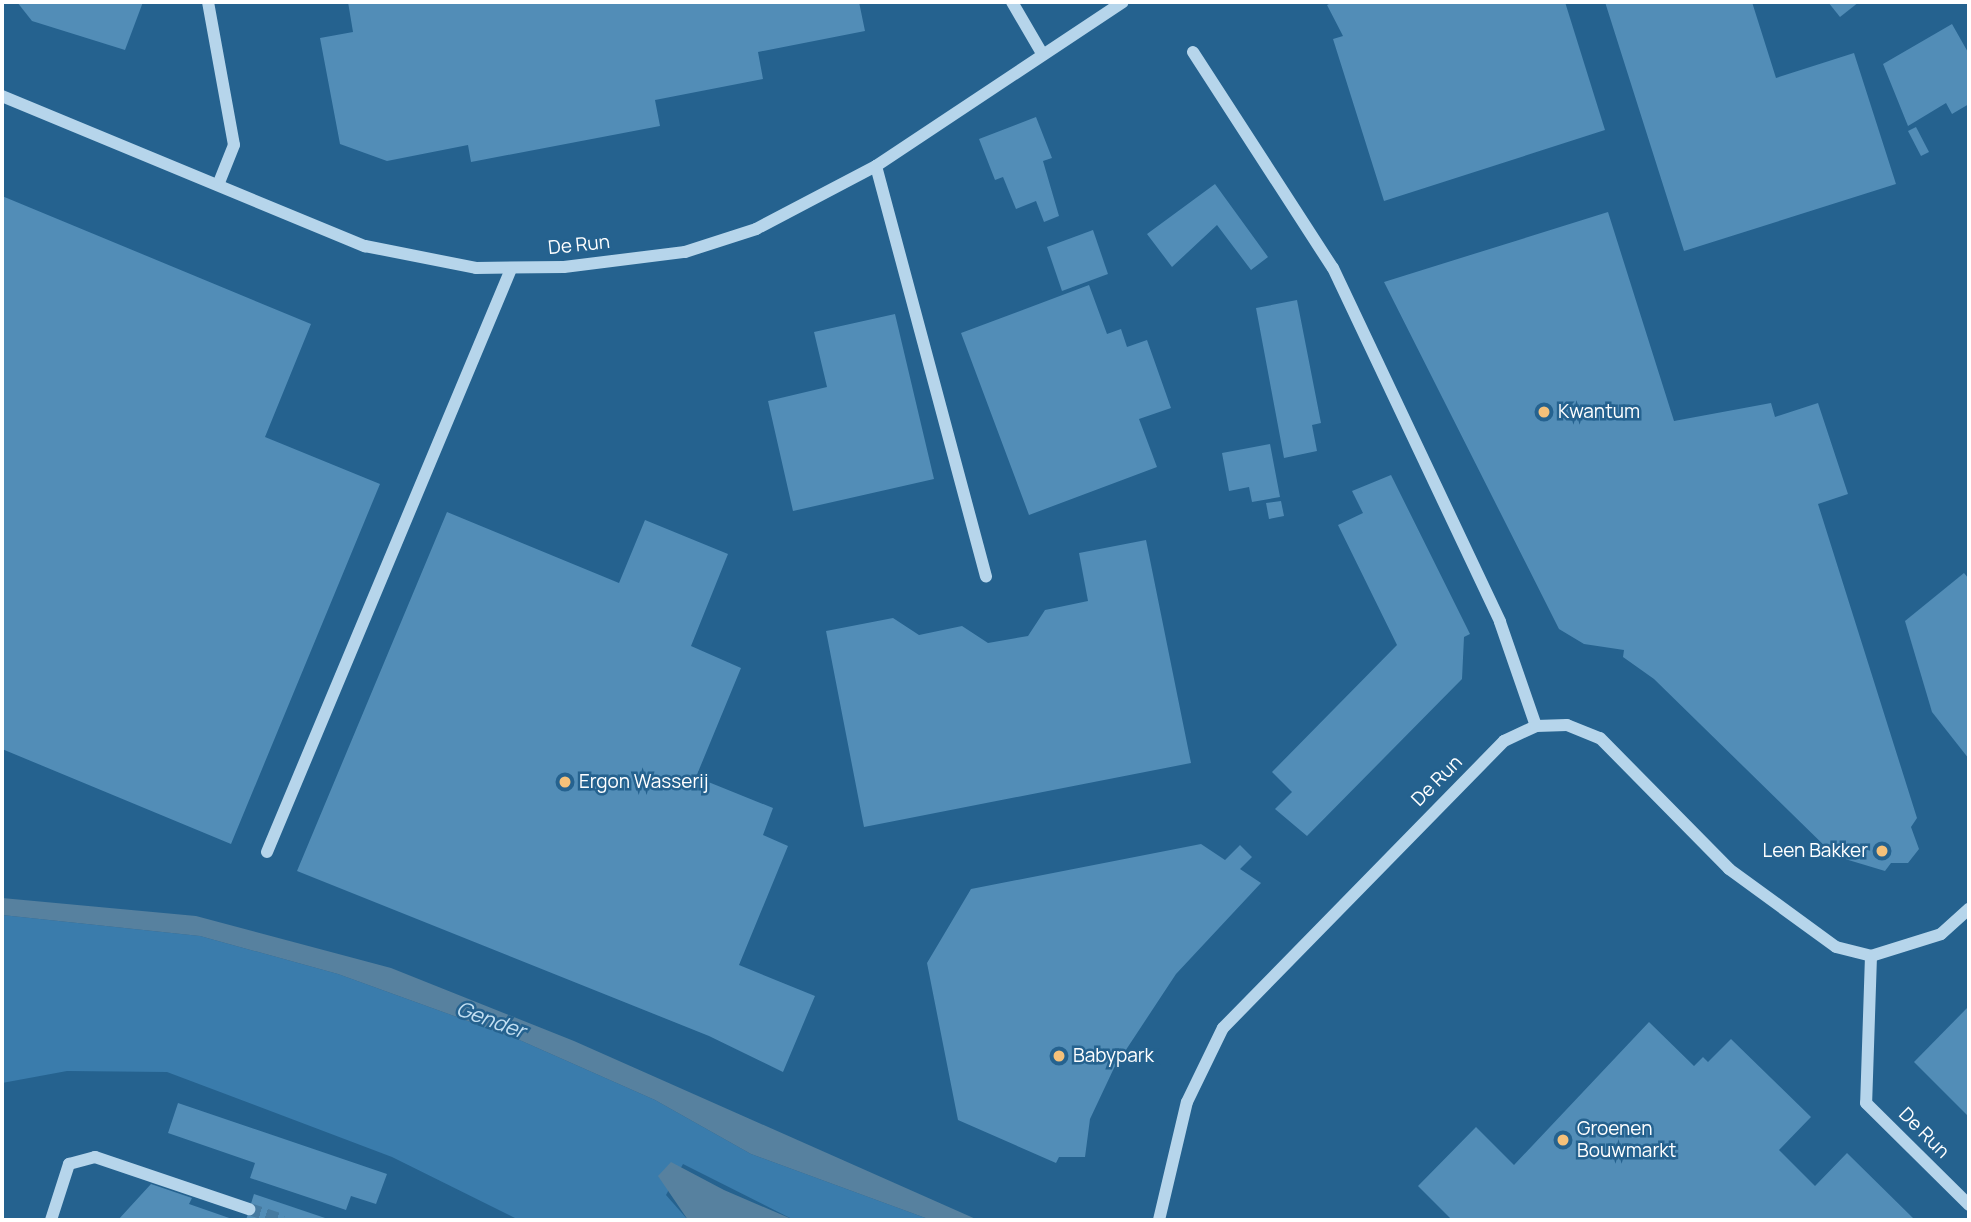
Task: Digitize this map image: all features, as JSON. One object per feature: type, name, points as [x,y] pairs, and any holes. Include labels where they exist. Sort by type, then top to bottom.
[{"type":"street","points":[[208,2],[234,145],[218,185]]},
{"type":"street","points":[[1012,2],[1043,55]]},
{"type":"street","name":"De Run","points":[[2,96],[365,246],[511,269],[685,252],[756,229],[876,166],[1123,2]]},
{"type":"street","points":[[1193,52],[1333,268],[1500,622],[1536,726]]},
{"type":"street","points":[[876,166],[986,577]]},
{"type":"street","points":[[267,852],[511,269]]},
{"type":"street","name":"De Run","points":[[1160,1220],[1186,1102],[1223,1028],[1504,741],[1536,726],[1567,725],[1600,738],[1729,869],[1836,947],[1871,956],[1867,1103],[1969,1205]]},
{"type":"street","points":[[1871,956],[1941,934],[1969,909]]},
{"type":"street","points":[[51,1220],[69,1164],[95,1157],[250,1209]]},
{"type":"shaded area","points":[[2,915],[200,936],[338,974],[515,1038],[655,1100],[751,1154],[931,1220],[794,1220],[683,1164],[666,1195],[688,1220],[519,1220],[392,1157],[167,1072],[67,1071],[2,1083]]},
{"type":"water","name":"Gender","points":[[2,898],[196,916],[391,968],[574,1041],[978,1220],[931,1220],[751,1154],[655,1100],[515,1038],[338,974],[200,936],[2,915]]},
{"type":"water","points":[[671,1162],[724,1190],[794,1220],[688,1220],[658,1176]]},
{"type":"building","points":[[17,2],[143,2],[125,50],[32,21]]},
{"type":"building","points":[[348,2],[859,2],[865,31],[758,52],[763,79],[655,100],[660,126],[471,162],[468,145],[387,161],[340,144],[320,38],[353,32]]},
{"type":"building","points":[[1333,2],[1565,2],[1605,130],[1384,201],[1333,39],[1343,36],[1327,5]]},
{"type":"building","points":[[1605,2],[1752,2],[1776,78],[1854,53],[1896,184],[1684,251]]},
{"type":"building","points":[[1828,2],[1859,2],[1840,17]]},
{"type":"building","points":[[1952,24],[1969,54],[1969,104],[1952,114],[1946,103],[1908,126],[1883,64]]},
{"type":"building","points":[[1036,117],[1052,158],[1043,161],[1059,216],[1044,222],[1036,201],[1016,209],[1003,177],[995,180],[979,139]]},
{"type":"building","points":[[1916,127],[1929,152],[1921,156],[1908,131]]},
{"type":"building","points":[[1215,184],[1268,257],[1251,270],[1217,225],[1172,267],[1147,234]]},
{"type":"building","points":[[2,196],[311,324],[265,437],[380,484],[231,844],[2,749]]},
{"type":"building","points":[[1608,212],[1674,421],[1771,403],[1775,417],[1818,403],[1848,494],[1818,504],[1917,818],[1911,827],[1919,849],[1908,863],[1891,863],[1885,871],[1835,856],[1654,679],[1623,657],[1624,650],[1584,644],[1559,629],[1384,282]]},
{"type":"building","points":[[1093,230],[1108,274],[1062,291],[1047,247]]},
{"type":"building","points":[[1089,285],[1107,334],[1121,329],[1127,347],[1147,340],[1171,408],[1139,419],[1157,467],[1029,515],[961,333]]},
{"type":"building","points":[[1297,300],[1321,423],[1312,425],[1317,451],[1284,458],[1256,308]]},
{"type":"building","points":[[895,314],[934,479],[793,511],[768,401],[827,387],[814,332]]},
{"type":"building","points":[[1270,444],[1280,497],[1252,502],[1249,487],[1229,491],[1222,453]]},
{"type":"building","points":[[1391,475],[1470,634],[1464,637],[1462,679],[1307,836],[1275,809],[1292,792],[1272,772],[1397,645],[1338,525],[1363,513],[1352,491]]},
{"type":"building","points":[[1281,501],[1284,516],[1269,519],[1266,503]]},
{"type":"building","points":[[447,512],[619,583],[645,520],[728,554],[691,646],[741,668],[696,777],[773,808],[763,835],[788,846],[739,965],[815,996],[783,1072],[709,1036],[297,871]]},
{"type":"building","points":[[1146,540],[1191,763],[864,827],[826,631],[893,618],[919,635],[962,626],[988,643],[1028,636],[1045,610],[1088,601],[1079,553]]},
{"type":"building","points":[[1964,573],[1969,579],[1969,759],[1932,712],[1905,621]]},
{"type":"building","points":[[1201,844],[1225,860],[1240,845],[1252,857],[1240,869],[1261,883],[1176,974],[1114,1068],[1090,1119],[1085,1157],[1059,1157],[1056,1163],[958,1120],[927,963],[971,889]]},
{"type":"building","points":[[1969,1006],[1969,1117],[1914,1062]]},
{"type":"building","points":[[1649,1022],[1694,1066],[1703,1057],[1708,1062],[1731,1039],[1811,1117],[1779,1150],[1815,1186],[1847,1153],[1915,1220],[1452,1220],[1418,1186],[1476,1127],[1514,1165]]},
{"type":"building","points":[[178,1103],[387,1174],[376,1204],[351,1196],[346,1210],[250,1178],[255,1163],[168,1133]]},
{"type":"building","points":[[151,1184],[192,1198],[189,1204],[235,1220],[118,1220]]},
{"type":"building","points":[[254,1194],[331,1220],[246,1220]]},
{"type":"tunnel","points":[[249,1209],[283,1220]]},
{"type":"place","name":"Kwantum","points":[[1544,412]]},
{"type":"place","name":"Ergon Wasserij","points":[[565,782]]},
{"type":"place","name":"Leen Bakker","points":[[1882,851]]},
{"type":"place","name":"Babypark","points":[[1059,1056]]},
{"type":"place","name":"Groenen Bouwmarkt","points":[[1563,1140]]}]
